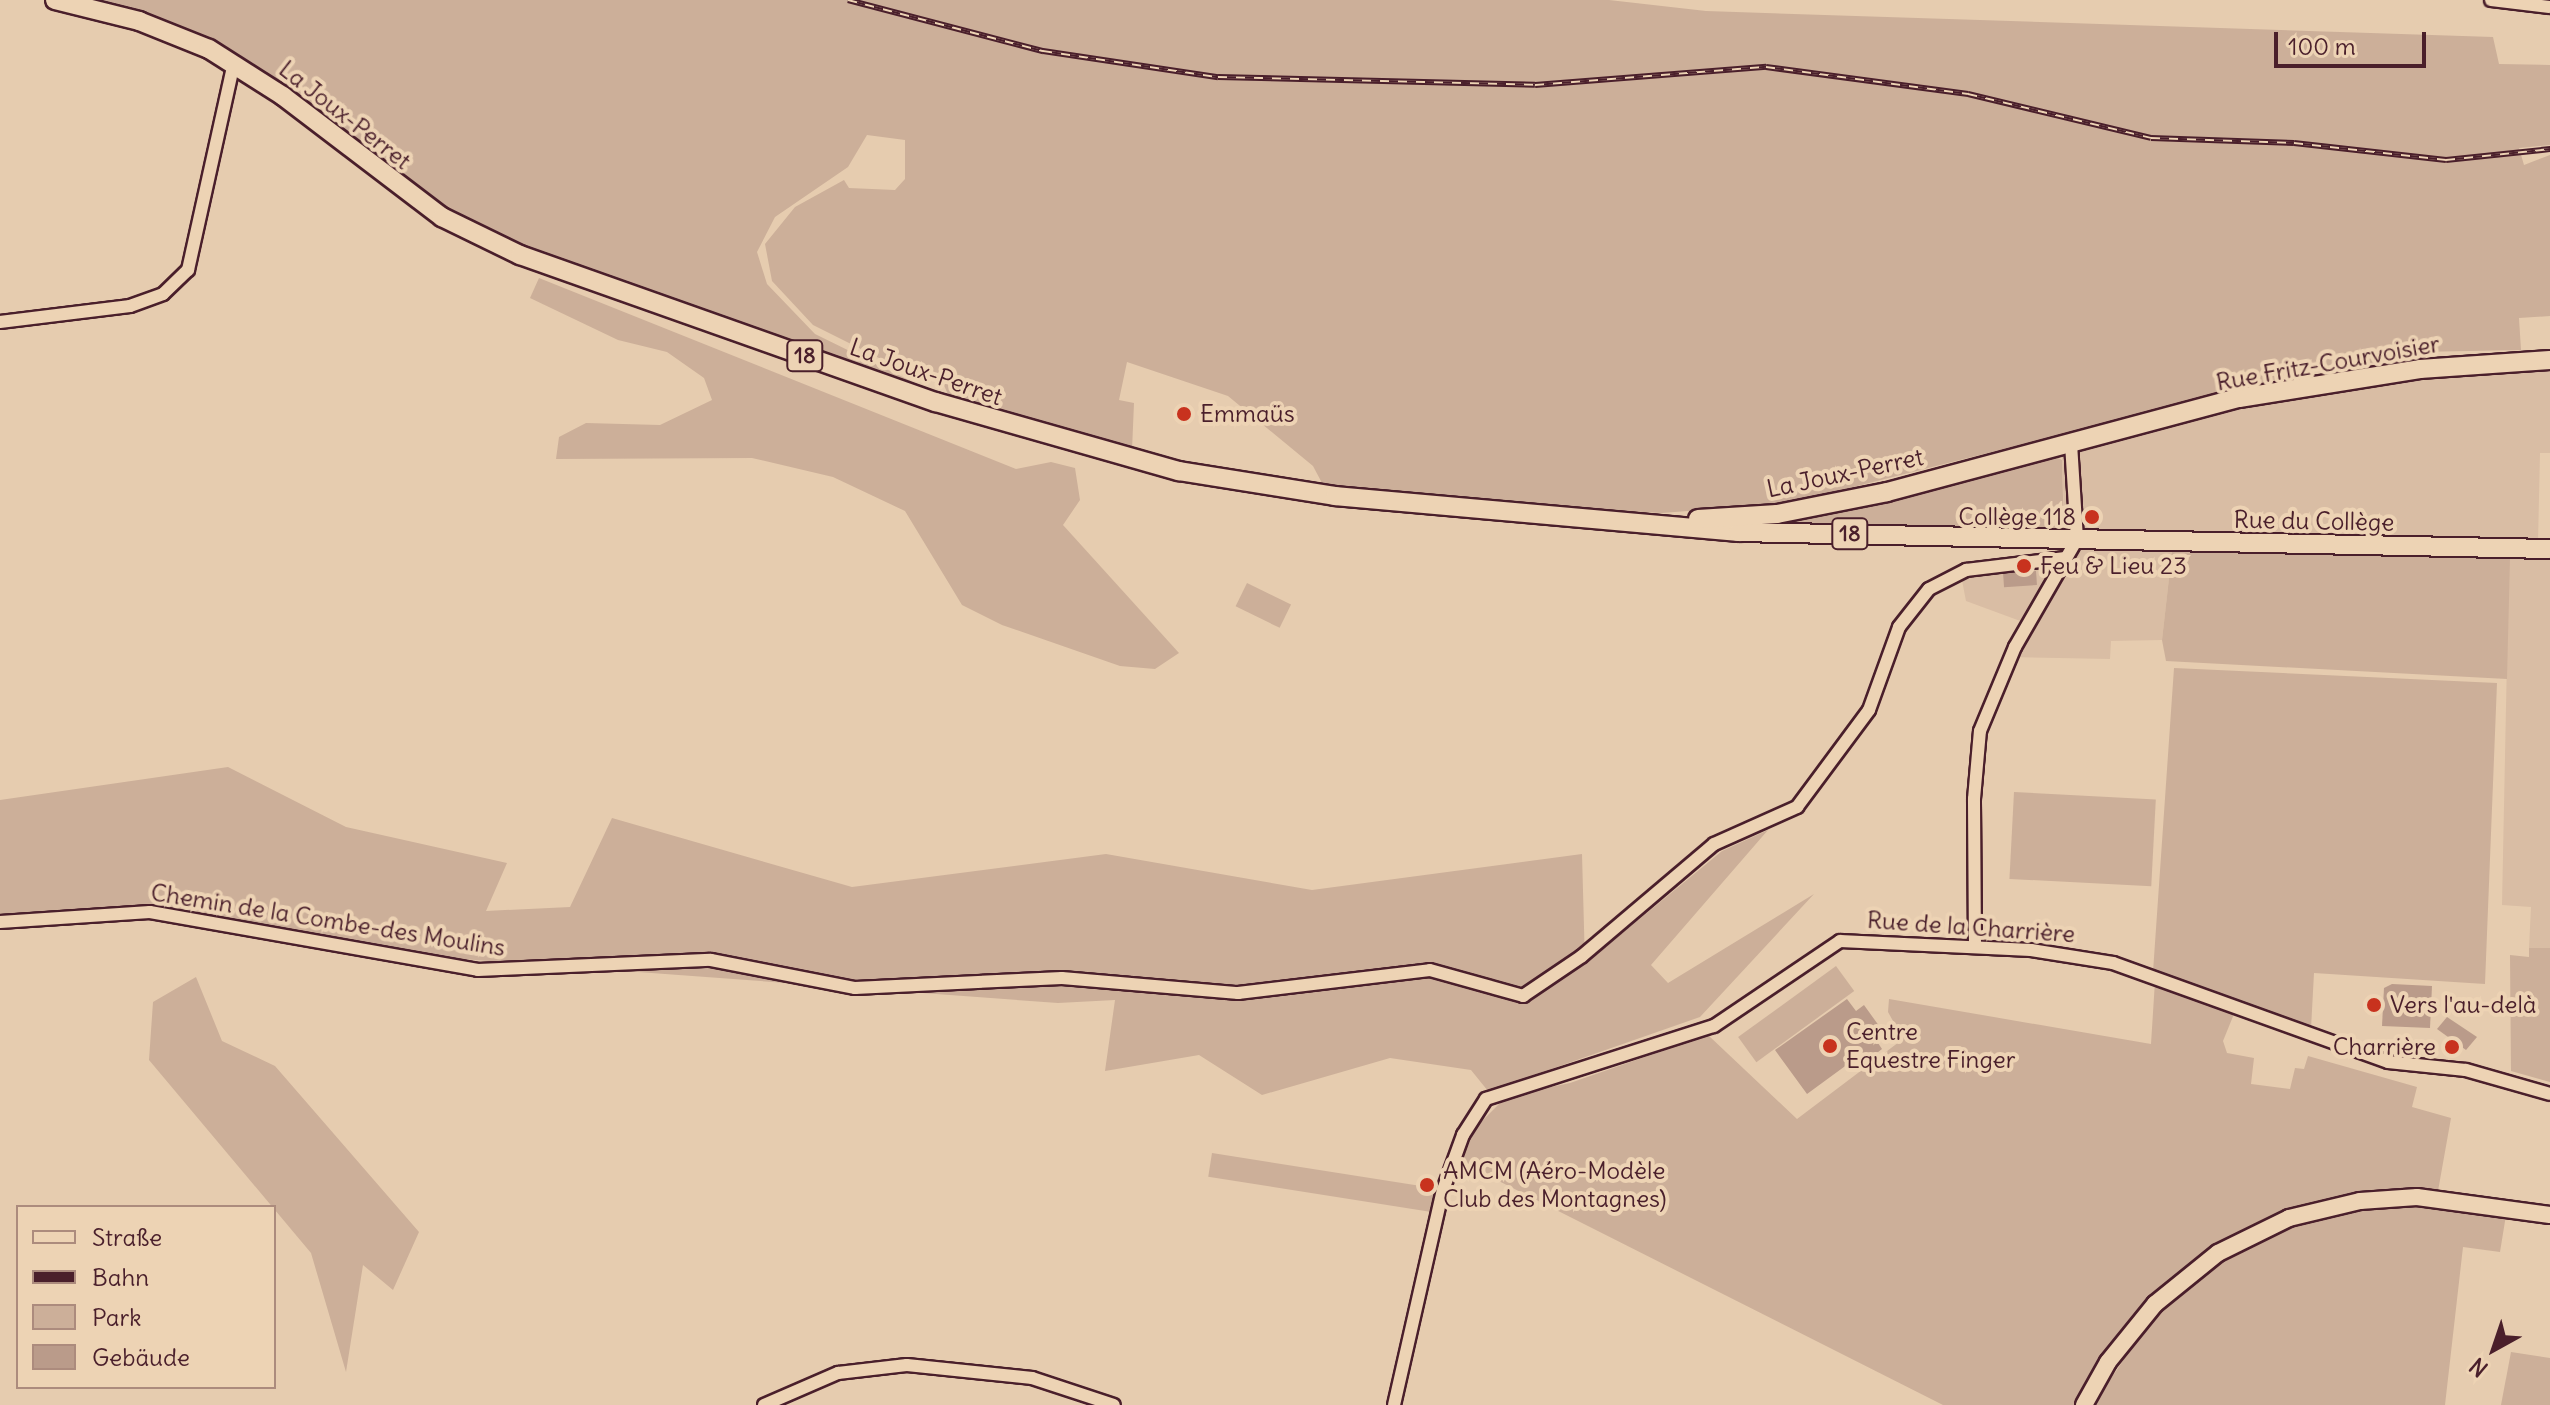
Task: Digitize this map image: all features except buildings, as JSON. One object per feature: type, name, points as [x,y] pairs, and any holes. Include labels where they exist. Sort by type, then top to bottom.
[{"type":"main road","name":"La Joux-Perret","points":[[55,0],[174,33],[234,63],[400,189],[495,245],[950,406],[1082,447],[1227,480],[1623,522],[1738,532],[2077,539]]},
{"type":"main road","name":"Rue Fritz-Courvoisier","points":[[2071,443],[2239,398],[2420,369],[2550,360]]},
{"type":"main road","name":"La Joux-Perret","points":[[1623,522],[1824,506],[2071,443]]},
{"type":"main road","name":"Rue du Collège","points":[[2077,539],[2550,549]]},
{"type":"main road","points":[[2084,1405],[2108,1362],[2155,1304],[2218,1253],[2289,1218],[2360,1201],[2417,1197],[2550,1215]]},
{"type":"street","points":[[2491,0],[2550,7]]},
{"type":"street","points":[[0,322],[130,306],[163,294],[183,276],[234,63]]},
{"type":"street","points":[[1975,946],[1974,799],[1980,731],[2015,647],[2077,539],[2071,443]]},
{"type":"street","name":"Chemin de la Combe-des Moulins","points":[[0,922],[150,912],[478,970],[711,960],[855,988],[1062,978],[1238,993],[1430,970],[1506,994],[1523,996],[1539,988],[1714,844],[1797,807],[1869,710],[1899,627],[1929,589],[1966,570],[2065,558]]},
{"type":"street","name":"Rue de la Charrière","points":[[1394,1405],[1443,1190],[1463,1135],[1486,1099],[1714,1026],[1840,941],[1975,946],[2113,963],[2388,1062],[2466,1070],[2550,1094]]},
{"type":"street","points":[[764,1405],[838,1373],[907,1365],[1032,1378],[1114,1405]]},
{"type":"shaded area","points":[[2550,365],[2550,453],[2540,453],[2538,542],[2550,543],[2550,948],[2529,948],[2531,907],[2502,905],[2509,558],[2172,552],[2162,640],[2111,641],[2110,659],[2007,657],[2023,622],[1966,601],[1959,565],[2065,549],[2062,454],[2258,400]]},
{"type":"green space","points":[[93,0],[1609,0],[1706,11],[2493,37],[2499,64],[2550,65],[2550,145],[2519,148],[2524,165],[2550,155],[2550,316],[2519,318],[2521,350],[2416,352],[2413,358],[2319,369],[1790,503],[1662,513],[1463,502],[1322,483],[1313,466],[1228,396],[1127,362],[1119,400],[1134,403],[1132,450],[950,399],[943,383],[905,371],[813,325],[772,281],[765,244],[795,207],[844,180],[849,188],[895,190],[905,179],[905,140],[867,135],[848,167],[775,217],[757,252],[767,284],[815,334],[927,389],[520,247],[435,202],[265,72],[200,35]]},
{"type":"green space","points":[[539,278],[1016,469],[1051,462],[1075,468],[1080,500],[1063,525],[1179,653],[1155,669],[1120,666],[1002,625],[962,605],[905,511],[833,477],[752,458],[556,459],[559,437],[586,423],[660,425],[712,400],[704,378],[667,352],[618,340],[530,298]]},
{"type":"green space","points":[[2056,457],[2062,460],[2064,534],[1738,525],[1814,517]]},
{"type":"green space","points":[[2172,552],[2510,558],[2507,679],[2166,661],[2162,640]]},
{"type":"green space","points":[[1247,583],[1291,604],[1280,628],[1236,606]]},
{"type":"green space","points":[[2174,668],[2497,683],[2485,984],[2314,973],[2311,1029],[2153,972]]},
{"type":"green space","points":[[228,767],[346,827],[507,863],[486,911],[570,907],[612,818],[852,887],[1106,854],[1312,890],[1582,854],[1585,964],[1722,851],[1768,830],[1651,965],[1668,983],[1814,894],[1700,1017],[1488,1091],[1471,1070],[1390,1058],[1262,1095],[1199,1055],[1105,1071],[1115,1000],[1058,1003],[421,956],[153,906],[0,916],[0,800]]},
{"type":"green space","points":[[2014,792],[2156,799],[2151,886],[2009,879]]},
{"type":"green space","points":[[2529,948],[2550,948],[2550,1082],[2511,1071],[2510,955],[2529,957]]},
{"type":"green space","points":[[1836,966],[1854,991],[1756,1062],[1738,1037]]},
{"type":"green space","points":[[196,977],[222,1041],[275,1066],[419,1232],[393,1290],[363,1265],[346,1372],[311,1253],[276,1211],[276,1205],[271,1205],[149,1060],[153,1002]]},
{"type":"green space","points":[[2155,981],[2236,1009],[2223,1041],[2227,1053],[2254,1058],[2251,1084],[2290,1089],[2295,1068],[2304,1069],[2308,1056],[2417,1087],[2412,1107],[2451,1118],[2438,1191],[2375,1194],[2258,1226],[2183,1271],[2122,1328],[2084,1383],[2077,1405],[1943,1405],[1461,1162],[1476,1127],[1507,1096],[1570,1083],[1708,1035],[1797,1119],[1903,1039],[1888,1012],[1889,999],[2151,1044]]},
{"type":"green space","points":[[1212,1153],[1435,1188],[1431,1212],[1208,1177]]},
{"type":"green space","points":[[2412,1204],[2506,1215],[2500,1252],[2463,1247],[2445,1405],[2093,1405],[2152,1318],[2226,1252],[2273,1230],[2363,1205]]},
{"type":"green space","points":[[2511,1352],[2550,1358],[2550,1405],[2501,1405]]},
{"type":"railway","points":[[848,0],[1043,51],[1218,77],[1535,85],[1766,67],[1968,94],[2151,138],[2294,143],[2446,160],[2550,149]]},
{"type":"place","name":"Emmaüs","points":[[1184,414]]},
{"type":"place","name":"Collège 118","points":[[2092,517]]},
{"type":"place","name":"Feu & Lieu 23","points":[[2024,566]]},
{"type":"place","name":"Vers l'au-delà","points":[[2374,1005]]},
{"type":"place","name":"Centre Equestre Finger","points":[[1830,1046]]},
{"type":"place","name":"Charrière","points":[[2452,1047]]},
{"type":"place","name":"AMCM (Aéro-Modèle Club des Montagnes)","points":[[1427,1185]]}]
